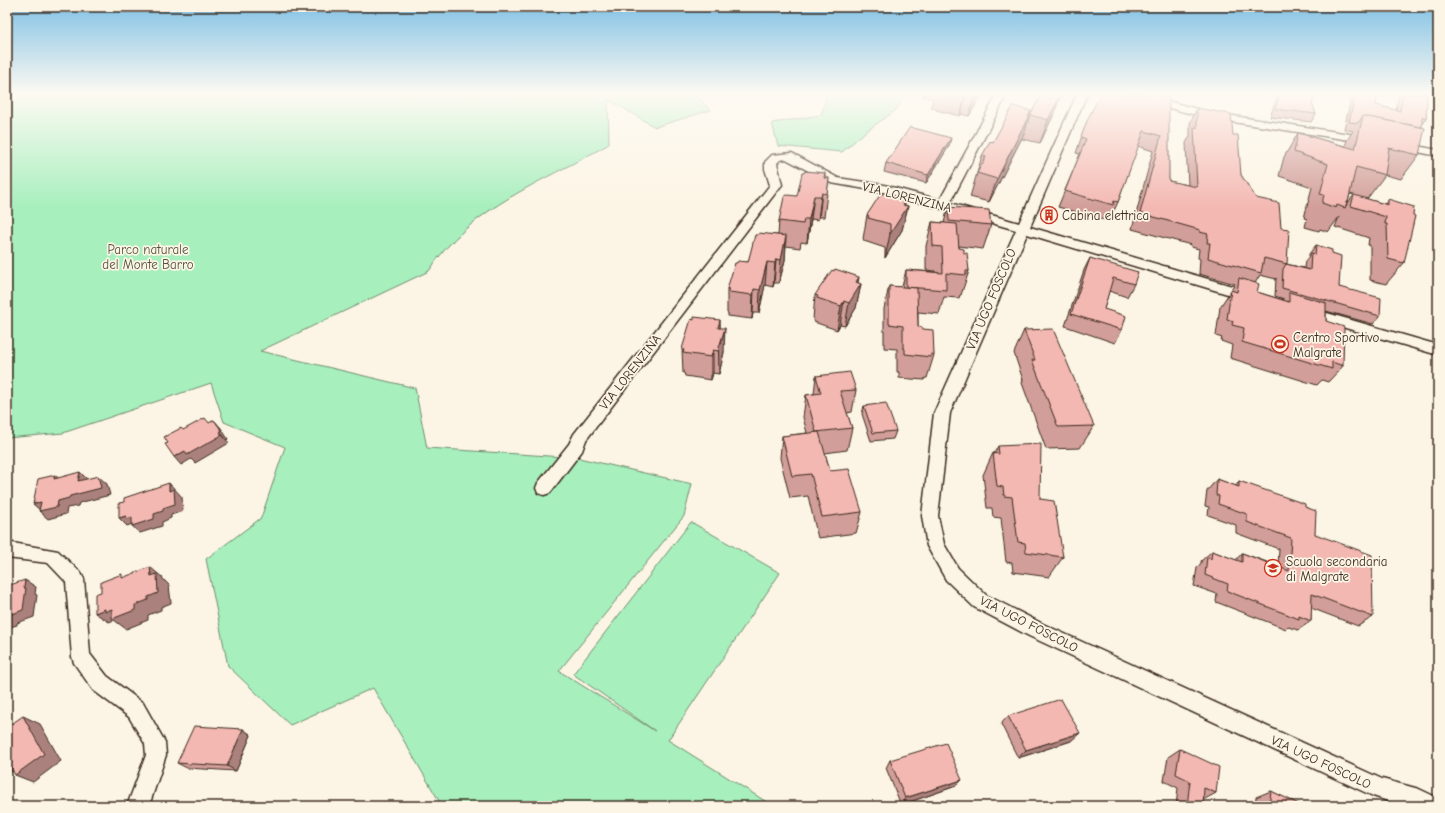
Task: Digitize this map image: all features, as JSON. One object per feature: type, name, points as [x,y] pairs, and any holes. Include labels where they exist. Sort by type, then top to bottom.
[{"type":"street","points":[[943,205],[982,132]]},
{"type":"street","name":"VIA UGO FOSCOLO","points":[[1065,132],[942,413],[930,516],[936,546],[952,574],[980,601],[1036,630],[1380,789],[1419,800],[1432,806]]},
{"type":"street","points":[[1318,132],[1377,141]]},
{"type":"street","points":[[1392,144],[1438,153]]},
{"type":"street","name":"VIA LORENZINA","points":[[544,488],[576,447],[579,438],[776,185],[771,169],[771,162],[776,157],[788,155],[834,180],[884,189],[943,205],[1264,300]]},
{"type":"street","points":[[1294,308],[1438,350]]},
{"type":"street","points":[[7,550],[52,556],[75,579],[81,657],[100,683],[136,710],[155,742],[156,755],[138,806]]},
{"type":"street","name":"VIA UGO FOSCOLO","points":[[1380,789],[1400,806]]},
{"type":"green space","name":"Parco naturale del Monte Barro","points":[[7,132],[609,132],[609,144],[511,197],[487,212],[465,229],[446,249],[429,271],[260,351],[415,388],[427,448],[579,458],[692,484],[684,516],[559,671],[655,731],[573,674],[691,522],[780,573],[668,740],[773,806],[442,806],[373,688],[290,725],[228,666],[206,559],[261,518],[285,447],[224,422],[211,383],[63,433],[7,438]]},
{"type":"green space","points":[[774,132],[865,132],[842,152],[778,146]]},
{"type":"building","points":[[907,132],[928,132],[951,138],[928,175],[886,163]]},
{"type":"building","points":[[999,132],[1021,132],[997,179],[977,173],[986,157],[982,156],[990,141],[993,142]]},
{"type":"building","points":[[1083,132],[1144,132],[1118,202],[1114,201],[1113,205],[1065,191],[1086,139],[1081,137]]},
{"type":"building","points":[[1147,132],[1169,132],[1169,181],[1197,187],[1194,132],[1233,132],[1233,135],[1238,135],[1241,175],[1256,198],[1279,203],[1281,228],[1289,229],[1287,264],[1264,258],[1261,273],[1208,258],[1210,243],[1207,243],[1208,234],[1200,232],[1200,230],[1140,213],[1161,136]]},
{"type":"building","points":[[1359,132],[1424,132],[1419,155],[1389,148],[1385,175],[1356,167],[1348,202],[1345,208],[1337,205],[1336,208],[1322,203],[1324,195],[1320,194],[1328,164],[1294,152],[1298,133],[1355,149]]},
{"type":"building","points":[[805,171],[825,173],[824,178],[829,178],[827,194],[822,193],[821,196],[814,196],[809,219],[804,219],[803,224],[779,221],[784,197],[787,195],[797,196],[802,173]]},
{"type":"building","points":[[884,193],[906,200],[903,205],[908,206],[890,234],[890,224],[868,218],[869,216],[867,215],[880,195]]},
{"type":"building","points":[[1354,195],[1388,205],[1388,199],[1414,207],[1413,215],[1415,216],[1404,263],[1388,259],[1387,224],[1385,224],[1386,217],[1351,206]]},
{"type":"building","points":[[948,207],[989,210],[991,225],[949,221]]},
{"type":"building","points":[[932,222],[957,224],[959,248],[964,249],[964,253],[967,253],[969,271],[966,271],[966,275],[946,273],[946,290],[906,287],[906,270],[943,273],[942,247],[933,246]]},
{"type":"building","points":[[759,233],[786,236],[781,260],[776,259],[775,263],[767,262],[760,290],[754,289],[753,295],[729,292],[729,289],[727,289],[735,263],[738,261],[748,262],[755,235],[758,235]]},
{"type":"building","points":[[1316,245],[1332,250],[1332,253],[1341,256],[1339,287],[1381,298],[1380,316],[1282,288],[1283,269],[1286,264],[1310,270],[1311,253],[1315,254]]},
{"type":"building","points":[[1090,258],[1138,272],[1134,284],[1113,278],[1104,309],[1126,316],[1122,330],[1071,314]]},
{"type":"building","points":[[835,269],[859,277],[856,282],[861,284],[849,303],[844,301],[841,306],[817,298],[818,296],[815,295],[832,270],[834,271]]},
{"type":"building","points":[[1239,278],[1259,284],[1257,292],[1289,302],[1289,292],[1326,303],[1326,321],[1344,327],[1343,366],[1332,362],[1332,369],[1242,342],[1244,328],[1232,325],[1233,321],[1227,319],[1231,290],[1237,292]]},
{"type":"building","points":[[889,286],[917,288],[918,326],[922,327],[923,329],[933,330],[934,355],[931,354],[931,357],[905,354],[905,349],[903,348],[903,326],[889,324]]},
{"type":"building","points":[[694,317],[720,320],[718,328],[725,328],[718,351],[713,350],[711,357],[683,353],[684,350],[682,349],[691,319],[694,320]]},
{"type":"building","points":[[1053,329],[1094,426],[1058,427],[1032,360],[1035,360],[1024,330]]},
{"type":"building","points":[[850,372],[856,390],[840,391],[852,428],[816,432],[806,395],[821,393],[816,376]]},
{"type":"building","points":[[886,403],[896,431],[873,433],[864,406]]},
{"type":"building","points":[[205,418],[209,423],[214,420],[222,431],[220,432],[222,435],[187,455],[185,451],[174,457],[165,444],[168,443],[164,437],[181,428],[183,430]]},
{"type":"building","points":[[819,432],[830,471],[849,469],[862,512],[822,517],[811,474],[792,476],[782,436]]},
{"type":"building","points":[[1041,444],[1040,499],[1054,501],[1063,557],[1026,552],[1025,543],[1018,542],[1012,497],[1004,496],[1003,487],[997,486],[993,453],[999,454],[998,446]]},
{"type":"building","points":[[80,472],[78,481],[98,476],[101,488],[70,496],[69,498],[58,501],[57,507],[39,511],[41,502],[33,504],[38,479],[55,475],[54,479]]},
{"type":"building","points":[[1217,479],[1239,487],[1239,481],[1305,504],[1305,507],[1316,511],[1315,534],[1372,555],[1373,617],[1312,594],[1311,621],[1299,616],[1299,619],[1227,591],[1228,584],[1205,575],[1207,557],[1211,559],[1212,551],[1242,562],[1242,553],[1289,571],[1291,538],[1247,522],[1247,514],[1218,504],[1219,496],[1216,495]]},
{"type":"building","points":[[169,483],[169,491],[174,489],[175,504],[163,508],[163,511],[154,514],[154,519],[132,526],[132,517],[126,519],[126,516],[119,518],[119,503],[124,502],[124,498]]},
{"type":"building","points":[[150,567],[151,576],[157,574],[158,593],[148,597],[148,600],[135,605],[135,610],[112,619],[112,609],[105,612],[105,609],[95,613],[95,594],[101,592],[101,582],[122,574],[122,578]]},
{"type":"building","points":[[25,580],[24,588],[26,588],[23,610],[7,616],[7,586]]},
{"type":"building","points":[[1061,699],[1080,733],[1026,750],[1008,716]]},
{"type":"building","points":[[23,716],[44,754],[15,775],[7,760],[7,727]]},
{"type":"building","points":[[194,726],[243,729],[227,766],[177,763]]},
{"type":"building","points":[[946,743],[962,780],[905,798],[890,760]]},
{"type":"building","points":[[1180,749],[1219,767],[1216,793],[1204,788],[1203,806],[1187,806],[1190,781],[1176,774]]},
{"type":"building","points":[[1271,791],[1301,805],[1301,806],[1269,806]]},
{"type":"building","points":[[286,803],[300,806],[284,806]]},
{"type":"place","name":"Cabina elettrica","points":[[1049,215]]},
{"type":"place","name":"Centro Sportivo Malgrate","points":[[1280,344]]},
{"type":"place","name":"Scuola secondaria di Malgrate","points":[[1273,568]]}]
